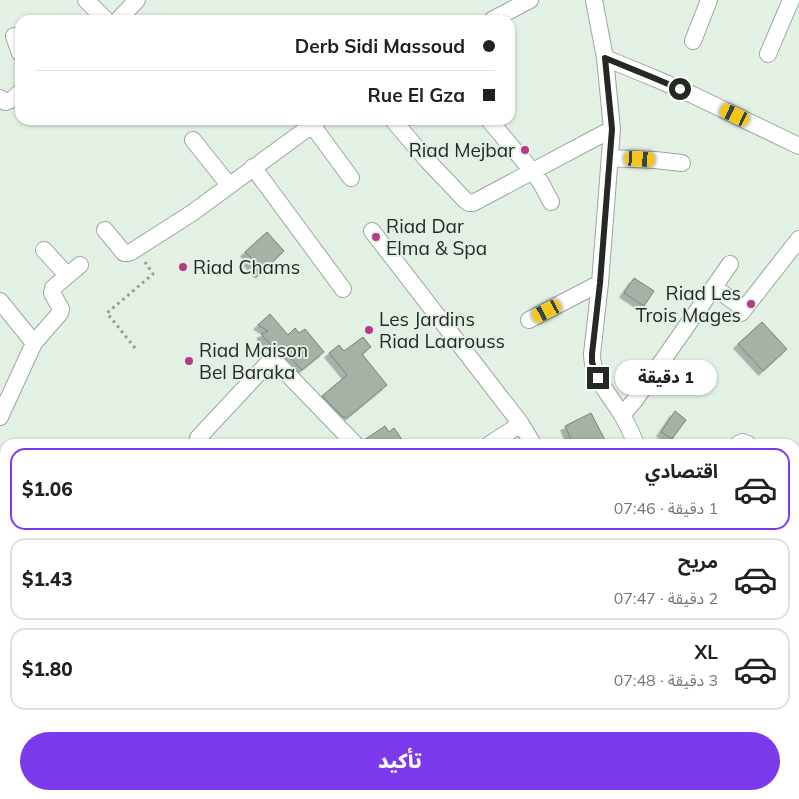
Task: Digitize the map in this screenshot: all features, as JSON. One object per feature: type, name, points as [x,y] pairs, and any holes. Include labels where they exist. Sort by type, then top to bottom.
[{"type":"street","points":[[86,0],[101,15]]},
{"type":"street","points":[[123,15],[137,0]]},
{"type":"street","points":[[502,15],[530,0]]},
{"type":"street","points":[[594,0],[605,58],[612,129],[592,362],[598,378],[622,416],[634,439]]},
{"type":"street","points":[[693,42],[709,0]]},
{"type":"street","points":[[768,54],[791,0]]},
{"type":"street","points":[[605,58],[693,95],[799,146]]},
{"type":"street","points":[[0,98],[5,102],[15,96]]},
{"type":"street","points":[[105,230],[124,253],[136,249],[192,213],[311,125]]},
{"type":"street","points":[[317,125],[351,178]]},
{"type":"street","points":[[397,125],[426,159],[470,203],[477,202],[612,129]]},
{"type":"street","points":[[493,125],[533,172],[551,202]]},
{"type":"street","points":[[193,140],[229,186]]},
{"type":"street","points":[[610,158],[682,163]]},
{"type":"street","points":[[253,167],[343,289]]},
{"type":"street","points":[[372,231],[521,424],[530,439]]},
{"type":"street","points":[[714,287],[743,311],[799,239]]},
{"type":"street","points":[[0,417],[34,343],[60,313],[60,306],[52,290],[74,270],[44,250]]},
{"type":"street","points":[[622,416],[641,392],[730,264]]},
{"type":"street","points":[[529,320],[600,283]]},
{"type":"street","points":[[0,300],[34,343]]},
{"type":"street","points":[[198,438],[270,361],[274,360],[349,439]]},
{"type":"street","points":[[498,439],[521,424]]},
{"type":"path","points":[[136,249],[153,274],[108,313],[136,348]]},
{"type":"building","points":[[267,232],[284,251],[260,274],[248,261],[252,259],[245,252]]},
{"type":"building","points":[[634,278],[654,291],[644,306],[624,293]]},
{"type":"building","points":[[270,314],[288,335],[295,328],[299,333],[305,329],[324,352],[302,370],[279,346],[275,350],[261,334],[268,331],[258,325]]},
{"type":"building","points":[[762,322],[787,349],[763,371],[738,344]]},
{"type":"building","points":[[363,337],[371,347],[362,354],[387,385],[347,418],[342,416],[322,396],[347,375],[329,353],[339,345],[344,351]]},
{"type":"building","points":[[668,371],[673,375],[666,386],[660,382]]},
{"type":"building","points":[[675,411],[686,420],[672,439],[661,432]]},
{"type":"building","points":[[591,413],[604,439],[571,439],[565,426]]},
{"type":"building","points":[[385,426],[389,432],[394,428],[402,439],[366,439]]},
{"type":"place","name":"Riad Mejbar","points":[[525,150]]},
{"type":"place","name":"Riad Dar Elma & Spa","points":[[376,237]]},
{"type":"place","name":"Riad Chams","points":[[183,267]]},
{"type":"place","name":"Riad Les Trois Mages","points":[[751,304]]},
{"type":"place","name":"Les Jardins Riad Laarouss","points":[[369,330]]},
{"type":"place","name":"Riad Maison Bel Baraka","points":[[189,361]]},
{"type":"route","points":[[598,378],[592,362],[592,354],[600,283],[612,129],[605,58],[680,89]]}]
